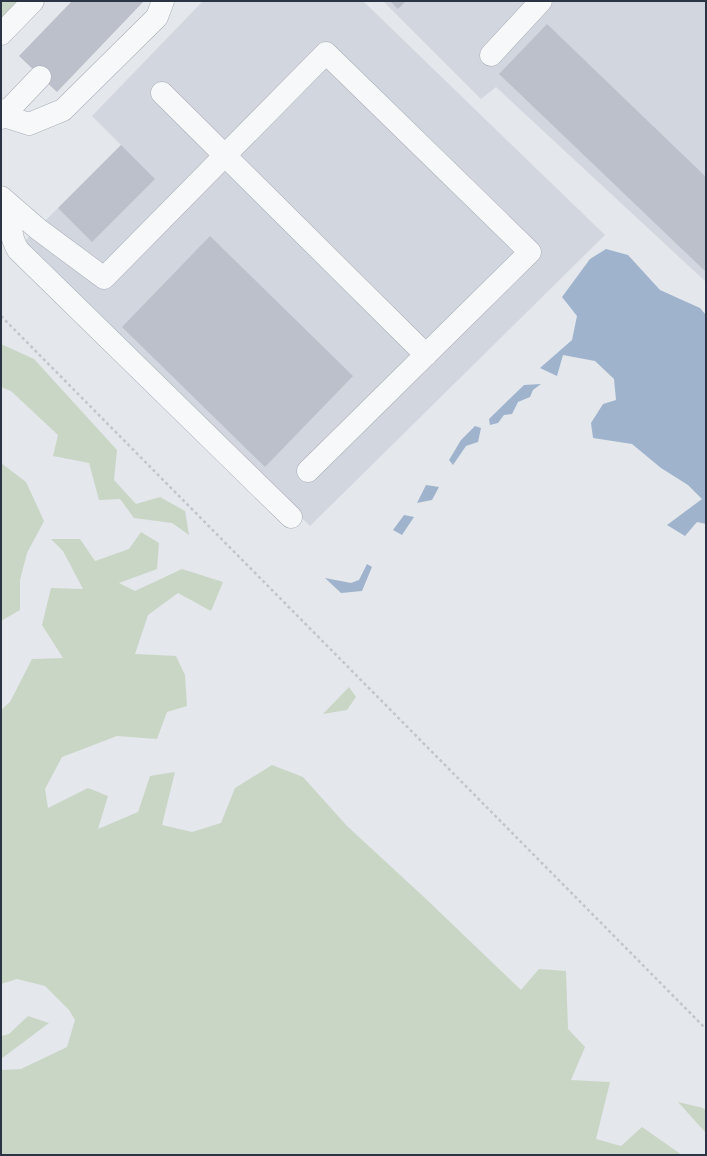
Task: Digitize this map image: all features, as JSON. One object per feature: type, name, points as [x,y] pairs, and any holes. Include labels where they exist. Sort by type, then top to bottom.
[{"type":"lane","points":[[1,34],[33,1]]},
{"type":"lane","points":[[40,77],[2,115],[29,124],[63,110],[157,17],[163,1]]},
{"type":"lane","points":[[491,55],[541,1]]},
{"type":"lane","points":[[7,202],[38,229],[104,278],[326,53],[530,252],[308,471]]},
{"type":"lane","points":[[162,93],[426,355]]},
{"type":"lane","points":[[7,202],[10,228],[18,250],[291,517]]},
{"type":"path","points":[[1,316],[706,1029]]},
{"type":"shaded area","points":[[203,1],[363,1],[605,235],[310,526],[22,244],[121,145],[92,116]]},
{"type":"shaded area","points":[[383,1],[706,1],[706,282],[496,87],[481,99]]},
{"type":"green space","points":[[1,1],[22,1],[1,23]]},
{"type":"green space","points":[[1,344],[34,359],[117,450],[114,480],[136,504],[160,497],[185,511],[189,535],[172,523],[134,518],[120,499],[99,500],[89,463],[53,456],[58,435],[11,391],[1,387]]},
{"type":"green space","points":[[1,463],[26,482],[44,521],[27,553],[20,580],[20,610],[1,621]]},
{"type":"green space","points":[[141,532],[159,543],[157,569],[119,583],[135,591],[182,569],[223,582],[211,611],[178,593],[148,615],[135,654],[176,656],[185,675],[187,706],[167,712],[157,739],[117,736],[62,757],[45,789],[48,808],[88,788],[108,796],[98,829],[138,812],[150,776],[175,772],[162,825],[192,832],[221,823],[235,788],[272,765],[303,777],[347,826],[521,990],[539,969],[566,971],[568,1029],[585,1047],[571,1080],[610,1082],[596,1139],[621,1146],[642,1127],[682,1155],[1,1155],[1,1070],[21,1069],[67,1047],[75,1020],[69,1010],[45,986],[17,979],[1,984],[1,710],[10,702],[32,659],[63,658],[42,625],[51,588],[83,589],[63,551],[51,539],[80,539],[95,561],[129,549]]},
{"type":"green space","points":[[349,687],[356,697],[347,710],[323,714]]},
{"type":"green space","points":[[28,1016],[49,1023],[1,1059],[1,1036],[9,1034]]},
{"type":"green space","points":[[678,1102],[703,1108],[706,1111],[706,1133]]},
{"type":"water","points":[[606,249],[628,255],[660,290],[700,308],[706,315],[706,524],[697,522],[685,536],[667,525],[702,499],[688,485],[661,468],[632,444],[593,438],[591,423],[603,404],[616,400],[614,379],[595,361],[563,355],[557,376],[540,368],[572,340],[577,316],[562,297],[590,259]]},
{"type":"water","points":[[541,384],[533,390],[530,397],[518,402],[512,414],[504,415],[498,423],[490,425],[489,419],[524,385]]},
{"type":"water","points":[[475,426],[481,428],[478,442],[466,446],[453,465],[449,460],[461,440]]},
{"type":"water","points":[[426,485],[439,487],[432,500],[417,503]]},
{"type":"water","points":[[404,515],[414,517],[402,535],[393,530]]},
{"type":"water","points":[[367,564],[372,567],[362,591],[341,593],[325,578],[351,583],[359,580]]},
{"type":"building","points":[[72,1],[144,1],[57,92],[19,56]]},
{"type":"building","points":[[390,1],[406,1],[398,9]]},
{"type":"building","points":[[547,24],[706,177],[706,272],[499,74]]},
{"type":"building","points":[[121,145],[155,179],[92,242],[58,208]]},
{"type":"building","points":[[210,236],[353,376],[265,467],[122,327]]}]
